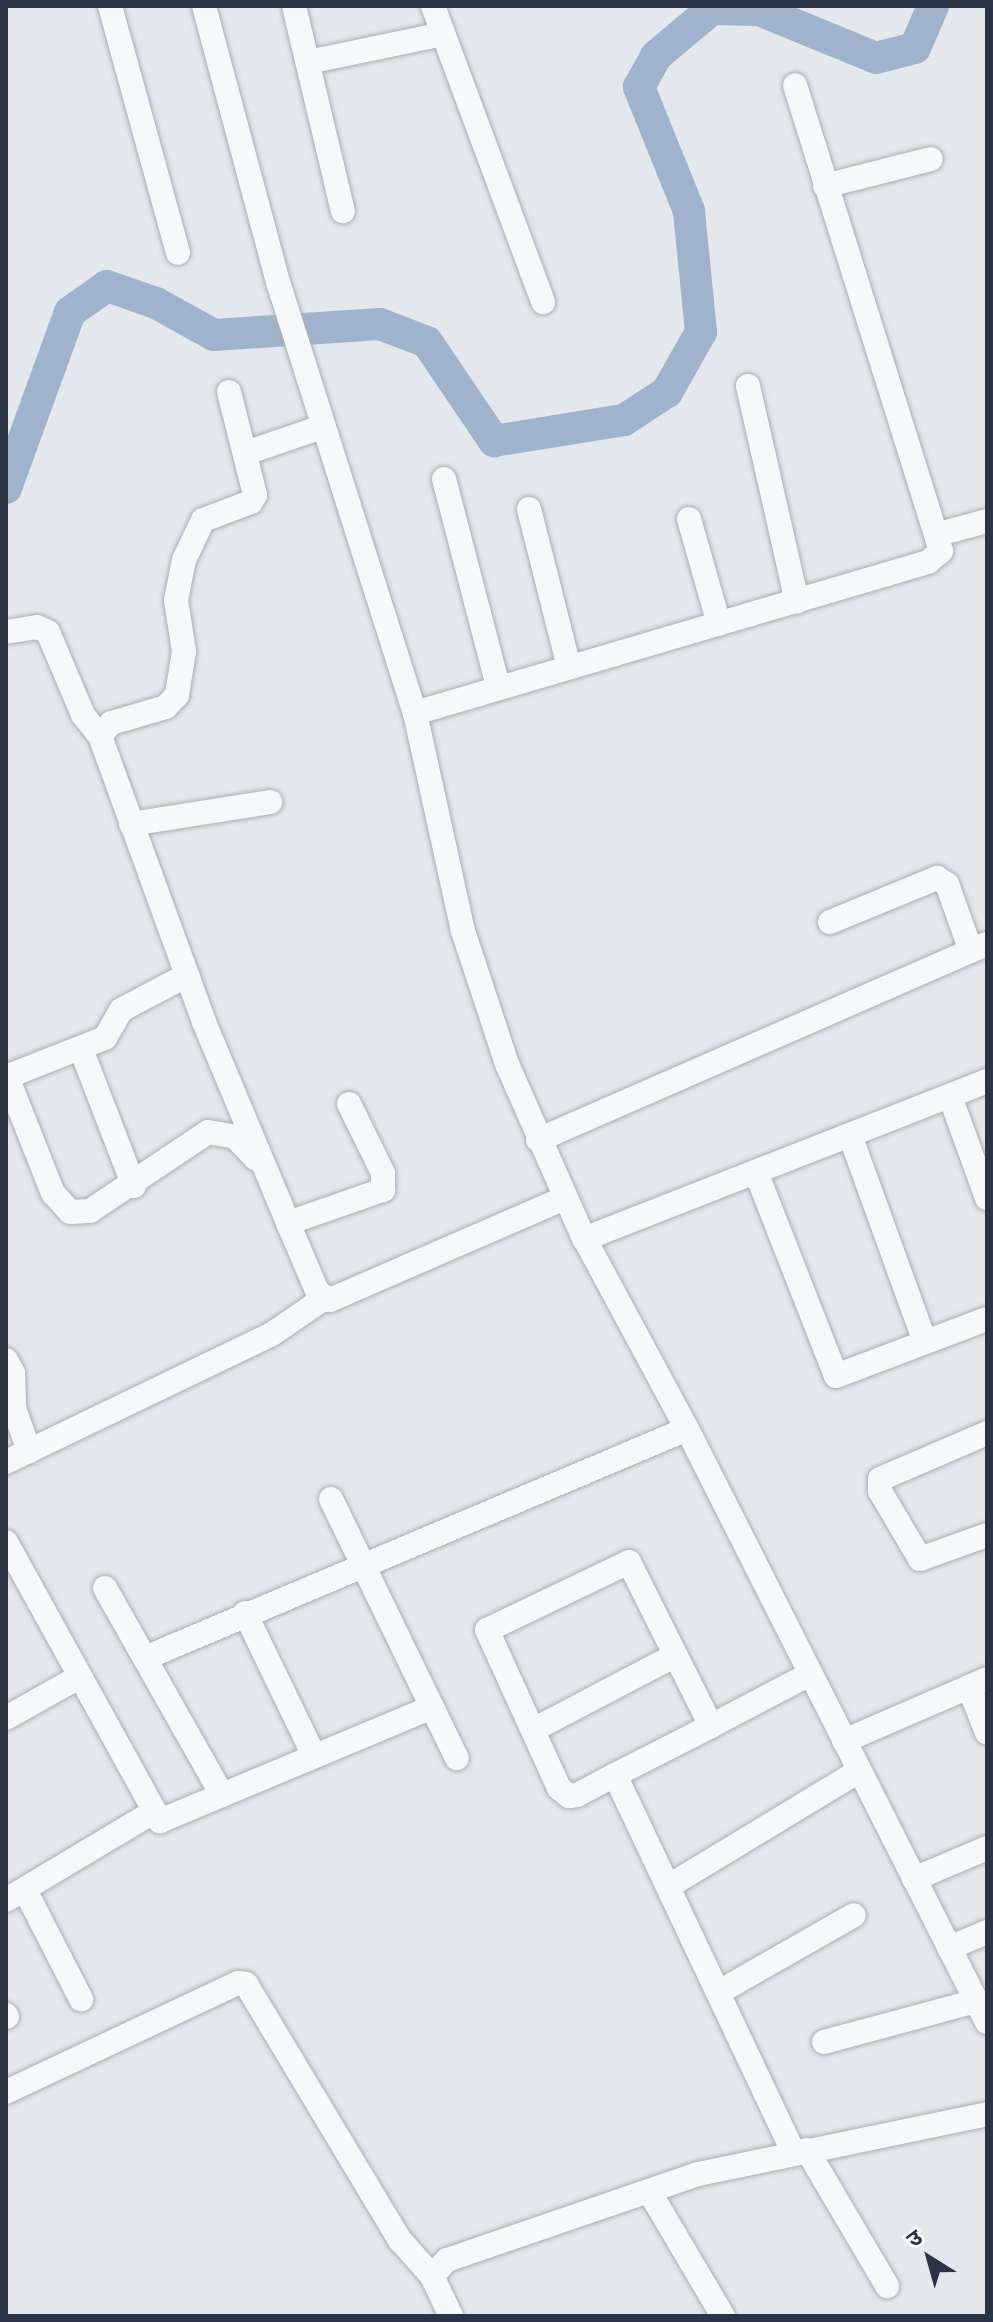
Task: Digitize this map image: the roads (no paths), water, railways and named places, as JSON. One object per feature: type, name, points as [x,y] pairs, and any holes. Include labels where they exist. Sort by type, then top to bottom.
[{"type":"street","points":[[110,6],[178,253]]},
{"type":"street","points":[[204,6],[279,285],[415,713],[463,931],[507,1064],[584,1239],[687,1429],[983,2012],[824,2042]]},
{"type":"street","points":[[294,6],[343,211]]},
{"type":"street","points":[[433,6],[543,302]]},
{"type":"street","points":[[308,62],[443,34]]},
{"type":"street","points":[[415,713],[928,562],[941,551],[939,534],[795,85]]},
{"type":"street","points":[[825,186],[931,159]]},
{"type":"street","points":[[748,386],[797,601]]},
{"type":"street","points":[[100,736],[111,723],[166,707],[177,695],[184,651],[176,600],[184,560],[203,520],[251,502],[246,453],[229,392]]},
{"type":"street","points":[[246,453],[319,416]]},
{"type":"street","points":[[444,479],[498,687]]},
{"type":"street","points":[[529,509],[569,667]]},
{"type":"street","points":[[689,519],[719,624]]},
{"type":"street","points":[[939,534],[987,521]]},
{"type":"street","points":[[6,632],[37,627],[48,632],[83,715],[100,736],[187,975],[288,1223],[323,1299]]},
{"type":"street","points":[[131,824],[270,802]]},
{"type":"street","points":[[538,1140],[979,948],[947,884],[937,878],[830,922]]},
{"type":"street","points":[[187,975],[121,1010],[105,1038],[6,1077],[53,1193],[70,1212],[90,1211],[134,1186],[180,1146],[208,1132],[235,1137],[265,1167]]},
{"type":"street","points":[[81,1049],[134,1186]]},
{"type":"street","points":[[584,1239],[987,1081]]},
{"type":"street","points":[[950,1096],[985,1189]]},
{"type":"street","points":[[288,1223],[383,1190],[383,1173],[349,1104]]},
{"type":"street","points":[[850,1135],[925,1342]]},
{"type":"street","points":[[756,1172],[831,1371],[845,1374],[987,1319]]},
{"type":"street","points":[[6,1462],[272,1334],[323,1299],[565,1198]]},
{"type":"street","points":[[6,1360],[13,1373],[14,1408],[29,1451]]},
{"type":"street","points":[[145,1658],[362,1563],[687,1429]]},
{"type":"street","points":[[987,1433],[880,1479],[880,1491],[920,1559],[987,1535]]},
{"type":"street","points":[[331,1499],[457,1758]]},
{"type":"street","points":[[6,1542],[160,1821],[432,1707]]},
{"type":"street","points":[[711,1726],[632,1567],[624,1561],[487,1630],[488,1638],[562,1793],[577,1795],[711,1726],[810,1674]]},
{"type":"street","points":[[105,1588],[222,1795]]},
{"type":"street","points":[[245,1613],[314,1756]]},
{"type":"street","points":[[533,1730],[676,1655]]},
{"type":"street","points":[[6,1718],[79,1677]]},
{"type":"street","points":[[844,1741],[978,1683],[987,1733]]},
{"type":"street","points":[[669,1886],[859,1771]]},
{"type":"street","points":[[615,1775],[719,1992],[801,2151],[887,2286]]},
{"type":"street","points":[[81,1999],[16,1895],[153,1812]]},
{"type":"street","points":[[914,1879],[987,1848]]},
{"type":"street","points":[[719,1992],[854,1915]]},
{"type":"street","points":[[949,1948],[987,1932]]},
{"type":"street","points":[[6,2092],[238,1983],[246,1984],[400,2240],[432,2276],[451,2316]]},
{"type":"street","points":[[432,2276],[447,2260],[649,2191],[801,2151],[987,2114]]},
{"type":"street","points":[[649,2191],[723,2316]]},
{"type":"waterway","points":[[6,488],[70,312],[107,286],[156,303],[214,335],[380,324],[427,342],[494,441],[624,420],[667,392],[701,332],[689,211],[639,87],[656,56],[712,9],[759,10],[876,58],[915,48],[933,6]]}]
